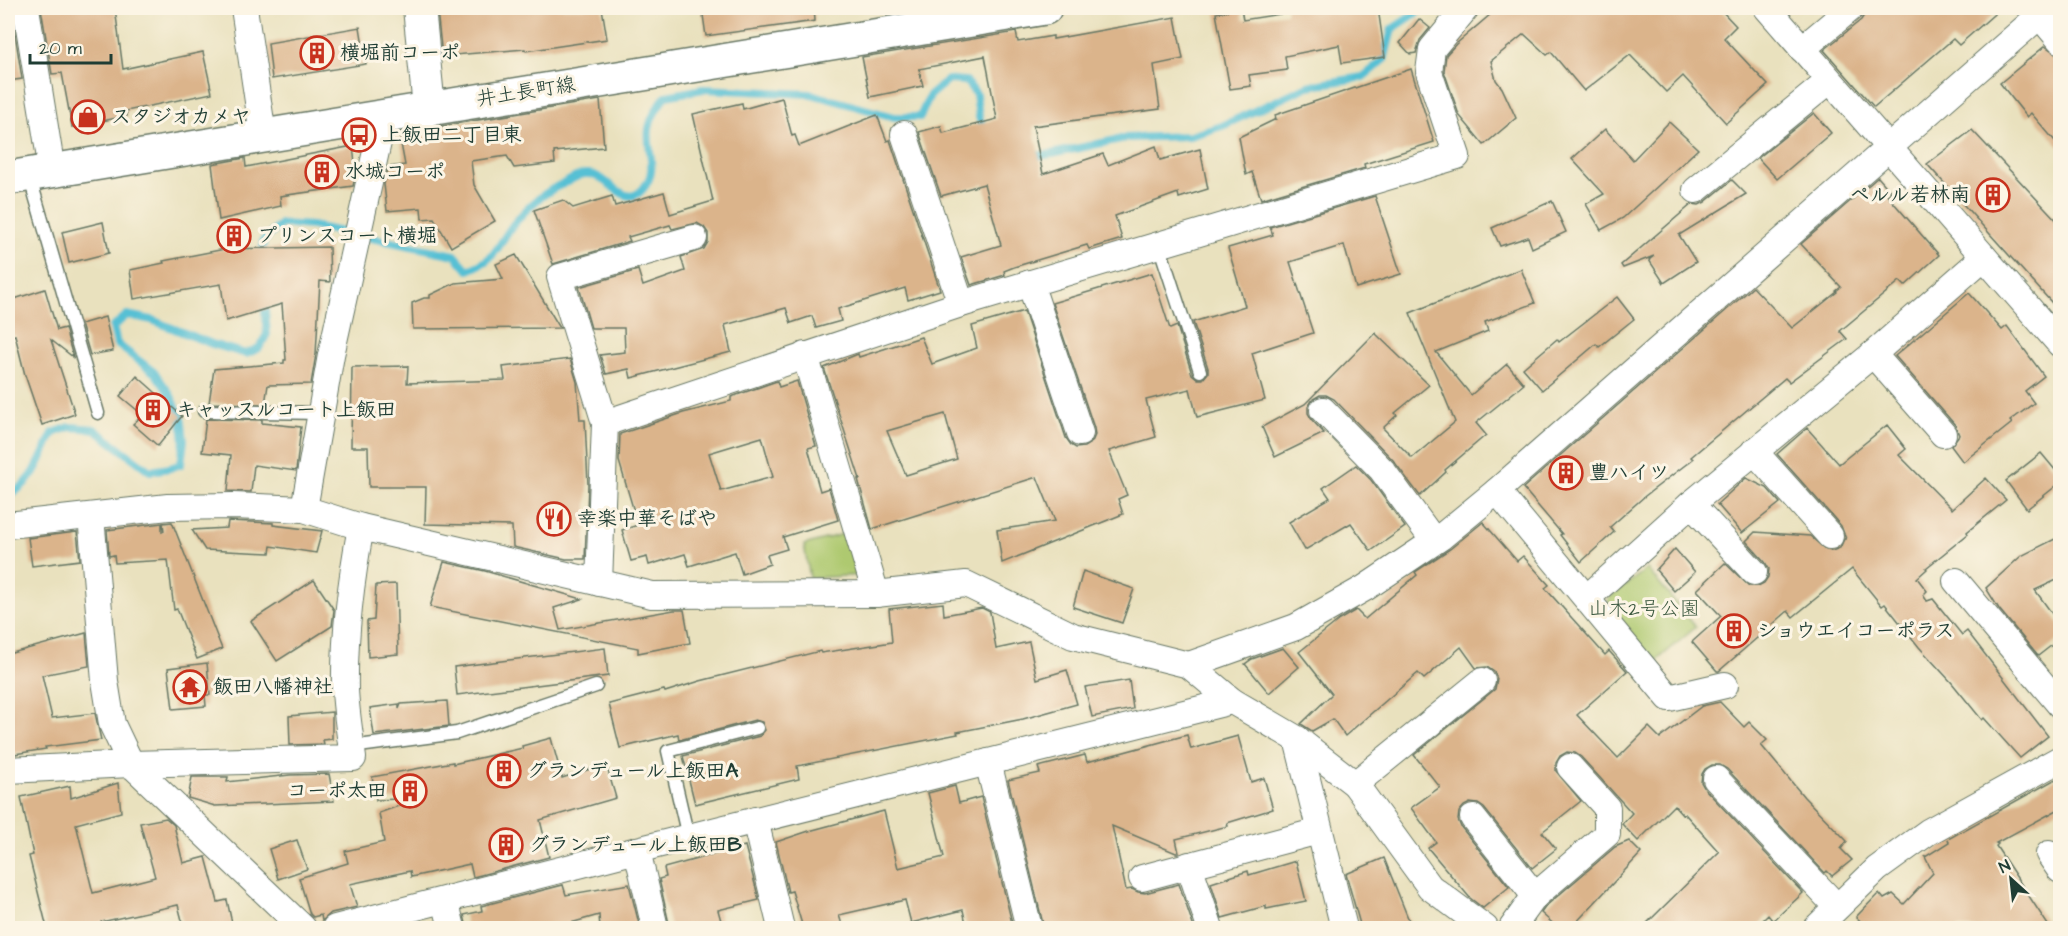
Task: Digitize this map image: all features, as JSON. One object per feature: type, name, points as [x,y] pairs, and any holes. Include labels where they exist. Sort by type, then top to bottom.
[{"type":"main road","name":"井土長町線","points":[[30,175],[1044,8]]},
{"type":"street","points":[[26,8],[30,175]]},
{"type":"street","points":[[244,8],[263,135]]},
{"type":"street","points":[[419,8],[429,108]]},
{"type":"street","points":[[605,423],[961,304],[1457,156],[1429,72],[1432,49],[1466,8]]},
{"type":"street","points":[[1767,8],[2061,344]]},
{"type":"street","points":[[1802,49],[1851,8]]},
{"type":"street","points":[[1189,665],[1296,627],[1365,588],[1434,541],[1497,491],[2044,11],[2061,40]]},
{"type":"street","points":[[1696,190],[1829,81]]},
{"type":"street","points":[[304,509],[331,355],[384,115]]},
{"type":"street","points":[[904,134],[961,304]]},
{"type":"street","points":[[599,583],[605,423],[560,277],[694,238]]},
{"type":"street","points":[[1587,598],[1691,504],[1873,354],[1984,257]]},
{"type":"street","points":[[1030,283],[1080,433]]},
{"type":"street","points":[[1873,354],[1943,434]]},
{"type":"street","points":[[805,355],[876,594]]},
{"type":"street","points":[[1323,410],[1382,470],[1434,541]]},
{"type":"street","points":[[1754,451],[1830,536]]},
{"type":"street","points":[[1497,491],[1670,698],[1725,685]]},
{"type":"street","points":[[1691,504],[1754,572]]},
{"type":"street","points":[[8,525],[168,507],[233,506],[304,509],[361,527],[652,595],[876,594],[966,584],[1073,636],[1189,665],[1232,701],[1297,739],[1355,784],[1430,887],[1485,928]]},
{"type":"street","points":[[91,516],[105,681],[112,724],[131,764],[303,928]]},
{"type":"street","points":[[8,770],[353,758],[345,689],[352,575],[361,527]]},
{"type":"street","points":[[1956,581],[2061,705]]},
{"type":"street","points":[[1355,784],[1482,681]]},
{"type":"street","points":[[336,928],[1232,701]]},
{"type":"street","points":[[1297,739],[1344,928]]},
{"type":"street","points":[[1816,928],[1877,869],[1928,832],[2061,759]]},
{"type":"street","points":[[988,762],[1029,928]]},
{"type":"street","points":[[1512,928],[1535,896],[1607,834],[1607,808],[1570,767]]},
{"type":"street","points":[[1716,779],[1837,907]]},
{"type":"street","points":[[1473,818],[1535,896]]},
{"type":"street","points":[[755,820],[781,928]]},
{"type":"street","points":[[1142,878],[1319,831]]},
{"type":"street","points":[[637,850],[655,928]]},
{"type":"street","points":[[1189,865],[1210,928]]},
{"type":"street","points":[[445,900],[452,928]]},
{"type":"lane","points":[[30,175],[98,413]]},
{"type":"lane","points":[[1159,245],[1200,371]]},
{"type":"lane","points":[[204,411],[321,413]]},
{"type":"lane","points":[[351,747],[457,733],[596,686]]},
{"type":"lane","points":[[688,837],[668,751],[757,728]]},
{"type":"green space","points":[[853,531],[862,575],[810,578],[804,545]]},
{"type":"green space","name":"山木2号公園","points":[[1647,569],[1696,627],[1655,662],[1610,614],[1608,598]]},
{"type":"building","points":[[8,8],[11,8],[22,79],[8,81]]},
{"type":"building","points":[[41,8],[115,8],[123,69],[203,52],[212,93],[126,111],[127,116],[72,127],[62,73],[52,74]]},
{"type":"building","points":[[602,8],[607,39],[526,51],[525,49],[442,56],[437,10]]},
{"type":"building","points":[[702,8],[814,8],[815,21],[706,36]]},
{"type":"building","points":[[1241,8],[1243,20],[1287,13],[1286,8],[1378,8],[1385,57],[1342,63],[1339,45],[1285,56],[1287,70],[1249,75],[1251,86],[1230,89],[1216,13]]},
{"type":"building","points":[[1498,8],[1719,8],[1736,26],[1724,38],[1768,85],[1726,123],[1683,76],[1666,92],[1630,55],[1584,91],[1551,52],[1547,55],[1524,34],[1491,61],[1496,80],[1516,118],[1484,145],[1459,115],[1444,71],[1446,55]]},
{"type":"building","points":[[1866,8],[2001,8],[1959,45],[1953,39],[1874,107],[1824,50],[1861,20]]},
{"type":"building","points":[[1175,17],[1183,59],[1154,65],[1160,109],[1033,126],[1043,174],[1103,154],[1108,165],[1156,146],[1160,160],[1200,149],[1208,189],[1179,198],[1178,193],[1115,216],[1122,239],[1089,249],[1087,245],[1014,267],[1004,271],[1005,275],[971,285],[961,257],[1001,245],[984,184],[941,196],[919,132],[941,126],[943,133],[997,119],[985,56],[919,69],[923,86],[870,97],[862,57],[1016,32],[1018,42],[1053,36],[1053,39]]},
{"type":"building","points":[[1419,19],[1430,28],[1420,40],[1416,53],[1410,54],[1400,43]]},
{"type":"building","name":"横堀前コーポ","points":[[360,27],[366,64],[272,79],[268,43]]},
{"type":"building","points":[[2045,46],[2061,57],[2061,148],[2031,113],[2027,117],[2000,83]]},
{"type":"building","points":[[1411,69],[1434,142],[1364,164],[1365,168],[1261,199],[1252,172],[1246,175],[1239,137],[1276,119],[1275,115]]},
{"type":"building","points":[[782,98],[792,136],[795,135],[799,146],[877,115],[887,141],[890,140],[940,290],[908,300],[905,288],[838,309],[841,321],[816,328],[812,316],[791,323],[786,308],[725,325],[731,352],[631,378],[629,369],[606,374],[600,355],[625,352],[624,328],[591,328],[579,287],[638,270],[643,286],[685,271],[681,257],[704,249],[708,242],[708,233],[697,223],[672,229],[670,225],[628,237],[630,241],[553,264],[534,210],[563,200],[573,208],[612,196],[615,206],[664,192],[670,214],[713,201],[693,114],[742,103],[743,109]]},
{"type":"building","points":[[600,100],[604,147],[554,152],[555,163],[514,168],[507,156],[471,161],[474,185],[495,221],[451,247],[434,218],[422,219],[421,208],[387,211],[384,184],[388,167],[405,165],[399,133]]},
{"type":"building","points":[[1814,113],[1831,133],[1777,179],[1758,158]]},
{"type":"building","points":[[1669,122],[1698,149],[1623,218],[1601,230],[1586,204],[1604,194],[1572,159],[1605,129],[1633,160]]},
{"type":"building","name":"ペルル若林南","points":[[1972,130],[2061,225],[2061,313],[1927,164]]},
{"type":"building","points":[[353,146],[356,173],[353,186],[280,196],[281,206],[219,220],[212,164],[245,158],[246,167]]},
{"type":"building","points":[[1878,177],[1891,192],[1887,195],[1939,255],[1905,286],[1900,281],[1840,331],[1847,339],[1789,382],[1785,378],[1691,457],[1693,459],[1645,496],[1610,527],[1614,532],[1581,562],[1560,535],[1562,534],[1523,488],[1753,287],[1792,328],[1837,292],[1841,287],[1801,244]]},
{"type":"building","points":[[1732,180],[1746,194],[1679,235],[1696,262],[1664,283],[1649,260],[1654,256],[1623,268],[1621,265],[1692,204],[1699,205],[1705,202]]},
{"type":"building","points":[[1375,196],[1401,274],[1356,288],[1344,245],[1290,262],[1313,333],[1252,353],[1265,400],[1197,417],[1190,389],[1146,400],[1156,437],[1109,451],[1127,495],[1118,499],[1123,514],[1002,563],[997,530],[1055,521],[1037,477],[872,529],[858,479],[860,479],[824,368],[858,354],[859,357],[921,337],[932,364],[977,348],[972,326],[1024,311],[1066,438],[1076,448],[1084,447],[1092,442],[1095,435],[1094,428],[1052,303],[1152,273],[1170,329],[1177,326],[1192,374],[1198,379],[1203,379],[1208,373],[1208,368],[1193,322],[1245,306],[1228,248],[1273,235],[1270,227]],"holes":[[[945,414],[957,459],[906,475],[887,431]]]},
{"type":"building","points":[[1552,201],[1566,232],[1532,248],[1528,237],[1500,246],[1492,228]]},
{"type":"building","points":[[103,222],[109,253],[69,263],[62,232]]},
{"type":"building","points":[[329,247],[330,282],[320,281],[316,354],[311,384],[268,385],[265,404],[209,403],[214,369],[284,363],[286,360],[282,304],[226,321],[221,284],[134,299],[130,270],[164,263],[163,261],[225,249]]},
{"type":"building","points":[[516,255],[560,328],[413,329],[412,303],[430,298],[430,295],[455,283],[503,279],[496,264]]},
{"type":"building","points":[[1521,269],[1535,303],[1485,322],[1488,331],[1436,352],[1471,395],[1507,364],[1524,384],[1476,423],[1486,435],[1445,470],[1446,472],[1420,496],[1393,460],[1334,399],[1326,395],[1313,399],[1308,407],[1312,420],[1324,433],[1275,457],[1262,427],[1305,404],[1375,333],[1429,385],[1395,413],[1397,415],[1383,428],[1412,458],[1455,422],[1410,313]]},
{"type":"building","points":[[45,289],[57,330],[65,328],[73,357],[51,340],[75,414],[42,425],[25,375],[15,335],[8,337],[8,301]]},
{"type":"building","points":[[1969,293],[2002,330],[2007,326],[2044,376],[2025,391],[2034,403],[1963,462],[1951,446],[1959,435],[1955,425],[1895,356]]},
{"type":"building","points":[[1617,297],[1634,319],[1599,347],[1596,344],[1542,390],[1523,368],[1557,339],[1559,342]]},
{"type":"building","points":[[105,317],[113,351],[90,355],[81,324]]},
{"type":"building","points":[[570,359],[577,382],[580,420],[585,420],[588,485],[585,559],[566,559],[513,547],[512,526],[425,524],[426,487],[369,487],[368,447],[351,447],[352,367],[408,366],[407,383],[505,380],[503,367]]},
{"type":"building","name":"キャッスルコート上飯田","points":[[137,376],[182,416],[158,446],[133,424],[143,415],[120,396]]},
{"type":"building","points":[[777,381],[779,387],[797,381],[816,446],[808,448],[820,491],[829,488],[838,520],[783,537],[787,549],[767,555],[770,564],[742,574],[735,552],[689,566],[685,554],[649,565],[647,557],[631,561],[622,530],[638,525],[619,461],[620,434],[683,413],[731,401],[731,397]],"holes":[[[762,437],[773,477],[721,491],[709,453]]]},
{"type":"building","points":[[206,419],[262,420],[262,423],[301,427],[296,471],[254,465],[251,492],[228,491],[231,455],[202,452]]},
{"type":"building","points":[[1887,425],[1906,449],[1899,455],[1952,509],[1986,478],[2006,500],[1917,578],[1927,591],[1923,595],[1927,601],[1933,599],[1962,635],[1967,631],[2048,736],[2020,758],[1984,718],[1982,720],[1885,604],[1882,606],[1852,569],[1793,617],[1788,611],[1719,671],[1692,642],[1721,616],[1697,590],[1725,563],[1749,586],[1758,586],[1768,577],[1769,569],[1765,562],[1746,541],[1755,532],[1810,536],[1826,550],[1832,551],[1840,548],[1846,539],[1841,526],[1777,454],[1807,428],[1839,464]]},
{"type":"building","points":[[2041,453],[2061,477],[2061,482],[2027,509],[2006,481]]},
{"type":"building","points":[[1356,465],[1371,480],[1405,527],[1371,551],[1351,523],[1305,550],[1289,522],[1330,498],[1323,488]]},
{"type":"building","points":[[1746,478],[1767,488],[1780,503],[1742,533],[1717,504]]},
{"type":"building","points":[[228,521],[273,523],[273,525],[322,531],[316,553],[271,546],[270,553],[205,550],[192,530],[227,528]]},
{"type":"building","points":[[172,522],[222,649],[197,659],[177,609],[174,610],[168,560],[115,563],[114,555],[109,556],[107,530],[162,523],[162,532],[164,531],[163,523]]},
{"type":"building","points":[[1483,522],[1517,561],[1523,556],[1549,585],[1545,588],[1605,655],[1609,651],[1627,671],[1577,715],[1618,758],[1649,727],[1660,738],[1702,706],[1720,702],[1744,727],[1749,722],[1767,740],[1761,745],[1804,797],[1847,841],[1841,849],[1852,860],[1832,876],[1827,871],[1825,873],[1727,769],[1720,765],[1712,765],[1702,774],[1701,782],[1705,789],[1803,893],[1773,921],[1768,915],[1755,928],[1642,928],[1719,852],[1674,805],[1638,841],[1622,824],[1632,813],[1581,757],[1567,752],[1560,756],[1556,763],[1556,771],[1581,801],[1542,832],[1556,849],[1532,868],[1484,808],[1470,803],[1459,812],[1458,820],[1461,827],[1509,887],[1483,908],[1470,898],[1428,848],[1436,842],[1411,808],[1440,787],[1414,755],[1495,689],[1497,679],[1494,672],[1487,667],[1476,668],[1461,647],[1424,679],[1418,673],[1345,736],[1333,719],[1312,731],[1301,724],[1332,694],[1299,652],[1339,620],[1356,610],[1365,619],[1417,575],[1415,572],[1450,549]]},
{"type":"building","points":[[77,532],[80,560],[32,566],[28,538]]},
{"type":"building","points":[[2061,536],[2061,578],[2035,590],[2061,626],[2061,638],[2038,656],[1999,609],[1986,588],[2021,556]]},
{"type":"building","points":[[1675,549],[1695,572],[1674,591],[1656,570]]},
{"type":"building","points":[[444,562],[485,571],[582,599],[554,608],[560,630],[684,610],[690,643],[638,653],[638,648],[430,607]]},
{"type":"building","points":[[1083,571],[1134,589],[1122,623],[1073,607]]},
{"type":"building","points":[[314,580],[334,610],[332,626],[277,661],[251,621]]},
{"type":"building","points":[[396,584],[398,654],[368,657],[367,621],[374,620],[376,585]]},
{"type":"building","points":[[943,603],[944,615],[982,608],[990,612],[996,649],[1029,642],[1037,679],[1067,670],[1077,704],[1023,719],[957,732],[958,734],[797,766],[799,779],[695,804],[683,756],[760,736],[765,730],[762,722],[755,720],[679,740],[678,734],[620,748],[609,704],[664,690],[665,692],[820,651],[821,653],[892,642],[889,609]]},
{"type":"building","points":[[86,633],[89,666],[42,675],[52,718],[95,713],[101,740],[45,747],[46,749],[8,755],[8,654]]},
{"type":"building","points":[[605,648],[608,676],[457,695],[454,667]]},
{"type":"building","points":[[1283,648],[1299,667],[1269,693],[1245,664],[1252,659]]},
{"type":"building","points":[[207,663],[210,695],[205,695],[206,706],[173,709],[168,668]]},
{"type":"building","points":[[1129,680],[1133,709],[1092,717],[1085,687]]},
{"type":"building","points":[[447,701],[449,726],[374,735],[370,708],[399,704],[399,709],[401,704]]},
{"type":"building","points":[[332,712],[332,739],[323,740],[324,744],[290,745],[289,716]]},
{"type":"building","points":[[1187,735],[1191,749],[1238,736],[1251,782],[1264,778],[1273,809],[1227,823],[1228,826],[1176,839],[1179,853],[1112,826],[1126,890],[1132,889],[1145,893],[1179,884],[1194,928],[1044,928],[1008,780],[1040,773],[1038,767],[1085,755],[1087,762]]},
{"type":"building","points":[[551,738],[562,778],[606,764],[616,798],[540,820],[549,857],[473,877],[470,864],[411,877],[410,871],[350,884],[357,907],[331,913],[322,921],[321,915],[313,917],[310,914],[299,878],[348,863],[345,851],[384,842],[379,813],[421,798],[376,800],[372,777],[453,762],[453,764],[523,748],[522,746]]},
{"type":"building","points":[[329,774],[334,801],[215,806],[188,798],[192,777],[228,777],[227,782],[290,775]]},
{"type":"building","points":[[2061,776],[2061,808],[1996,843],[2050,928],[1868,928],[1856,917],[1879,893],[1884,899],[1893,894],[1904,904],[1933,873],[1925,857],[1949,842],[1948,839]]},
{"type":"building","points":[[118,783],[121,812],[76,824],[93,893],[155,877],[140,823],[166,818],[174,825],[183,863],[206,857],[218,902],[227,900],[233,928],[184,928],[178,905],[101,922],[103,928],[47,928],[29,856],[33,855],[21,797],[70,786],[71,798]]},
{"type":"building","points":[[955,786],[959,803],[981,797],[1012,923],[987,928],[967,928],[963,910],[911,923],[905,900],[839,915],[843,928],[803,928],[792,891],[788,892],[776,842],[884,811],[898,868],[944,857],[928,793]]},
{"type":"building","points":[[297,840],[307,869],[278,879],[269,849]]},
{"type":"building","points":[[1629,841],[1641,853],[1571,928],[1558,928],[1541,913],[1546,906],[1615,847]]},
{"type":"building","points":[[745,846],[759,900],[718,910],[723,928],[670,928],[659,879],[666,877],[664,868]]},
{"type":"building","points":[[1384,858],[1412,928],[1361,928],[1346,874]]},
{"type":"building","points":[[1296,861],[1306,901],[1266,909],[1266,906],[1222,918],[1211,883],[1248,871],[1249,875]]},
{"type":"building","points":[[629,884],[640,928],[600,928],[599,915],[553,928],[467,928],[464,915],[482,911],[481,906],[563,885],[566,895]]},
{"type":"waterway","points":[[1028,157],[1125,138],[1190,136],[1222,126],[1308,86],[1363,77],[1384,60],[1392,29],[1424,8]]},
{"type":"waterway","points":[[263,257],[263,241],[281,224],[312,226],[455,255],[468,270],[490,257],[512,226],[536,201],[578,176],[586,174],[601,178],[628,196],[635,195],[642,190],[650,175],[649,129],[658,107],[666,96],[703,89],[811,94],[894,117],[920,117],[930,95],[948,80],[966,81],[976,94],[979,117],[984,131]]},
{"type":"waterway","points":[[8,496],[31,477],[53,433],[70,427],[94,429],[150,471],[181,464],[184,440],[181,417],[170,394],[155,373],[117,344],[113,327],[127,315],[152,320],[212,344],[246,354],[259,348],[267,334],[264,300]]},
{"type":"place","name":"横堀前コーポ","points":[[317,53]]},
{"type":"place","name":"スタジオカメヤ","points":[[88,117]]},
{"type":"place","name":"上飯田二丁目東","points":[[359,135]]},
{"type":"place","name":"水城コーポ","points":[[322,172]]},
{"type":"place","name":"ペルル若林南","points":[[1993,195]]},
{"type":"place","name":"プリンスコート横堀","points":[[234,236]]},
{"type":"place","name":"キャッスルコート上飯田","points":[[153,410]]},
{"type":"place","name":"豊ハイツ","points":[[1566,473]]},
{"type":"place","name":"幸楽中華そばや","points":[[554,519]]},
{"type":"place","name":"ショウエイコーポラス","points":[[1734,631]]},
{"type":"place","name":"飯田八幡神社","points":[[190,687]]},
{"type":"place","name":"グランデュール上飯田A","points":[[504,771]]},
{"type":"place","name":"コーポ太田","points":[[410,791]]},
{"type":"place","name":"グランデュール上飯田B","points":[[506,845]]}]
